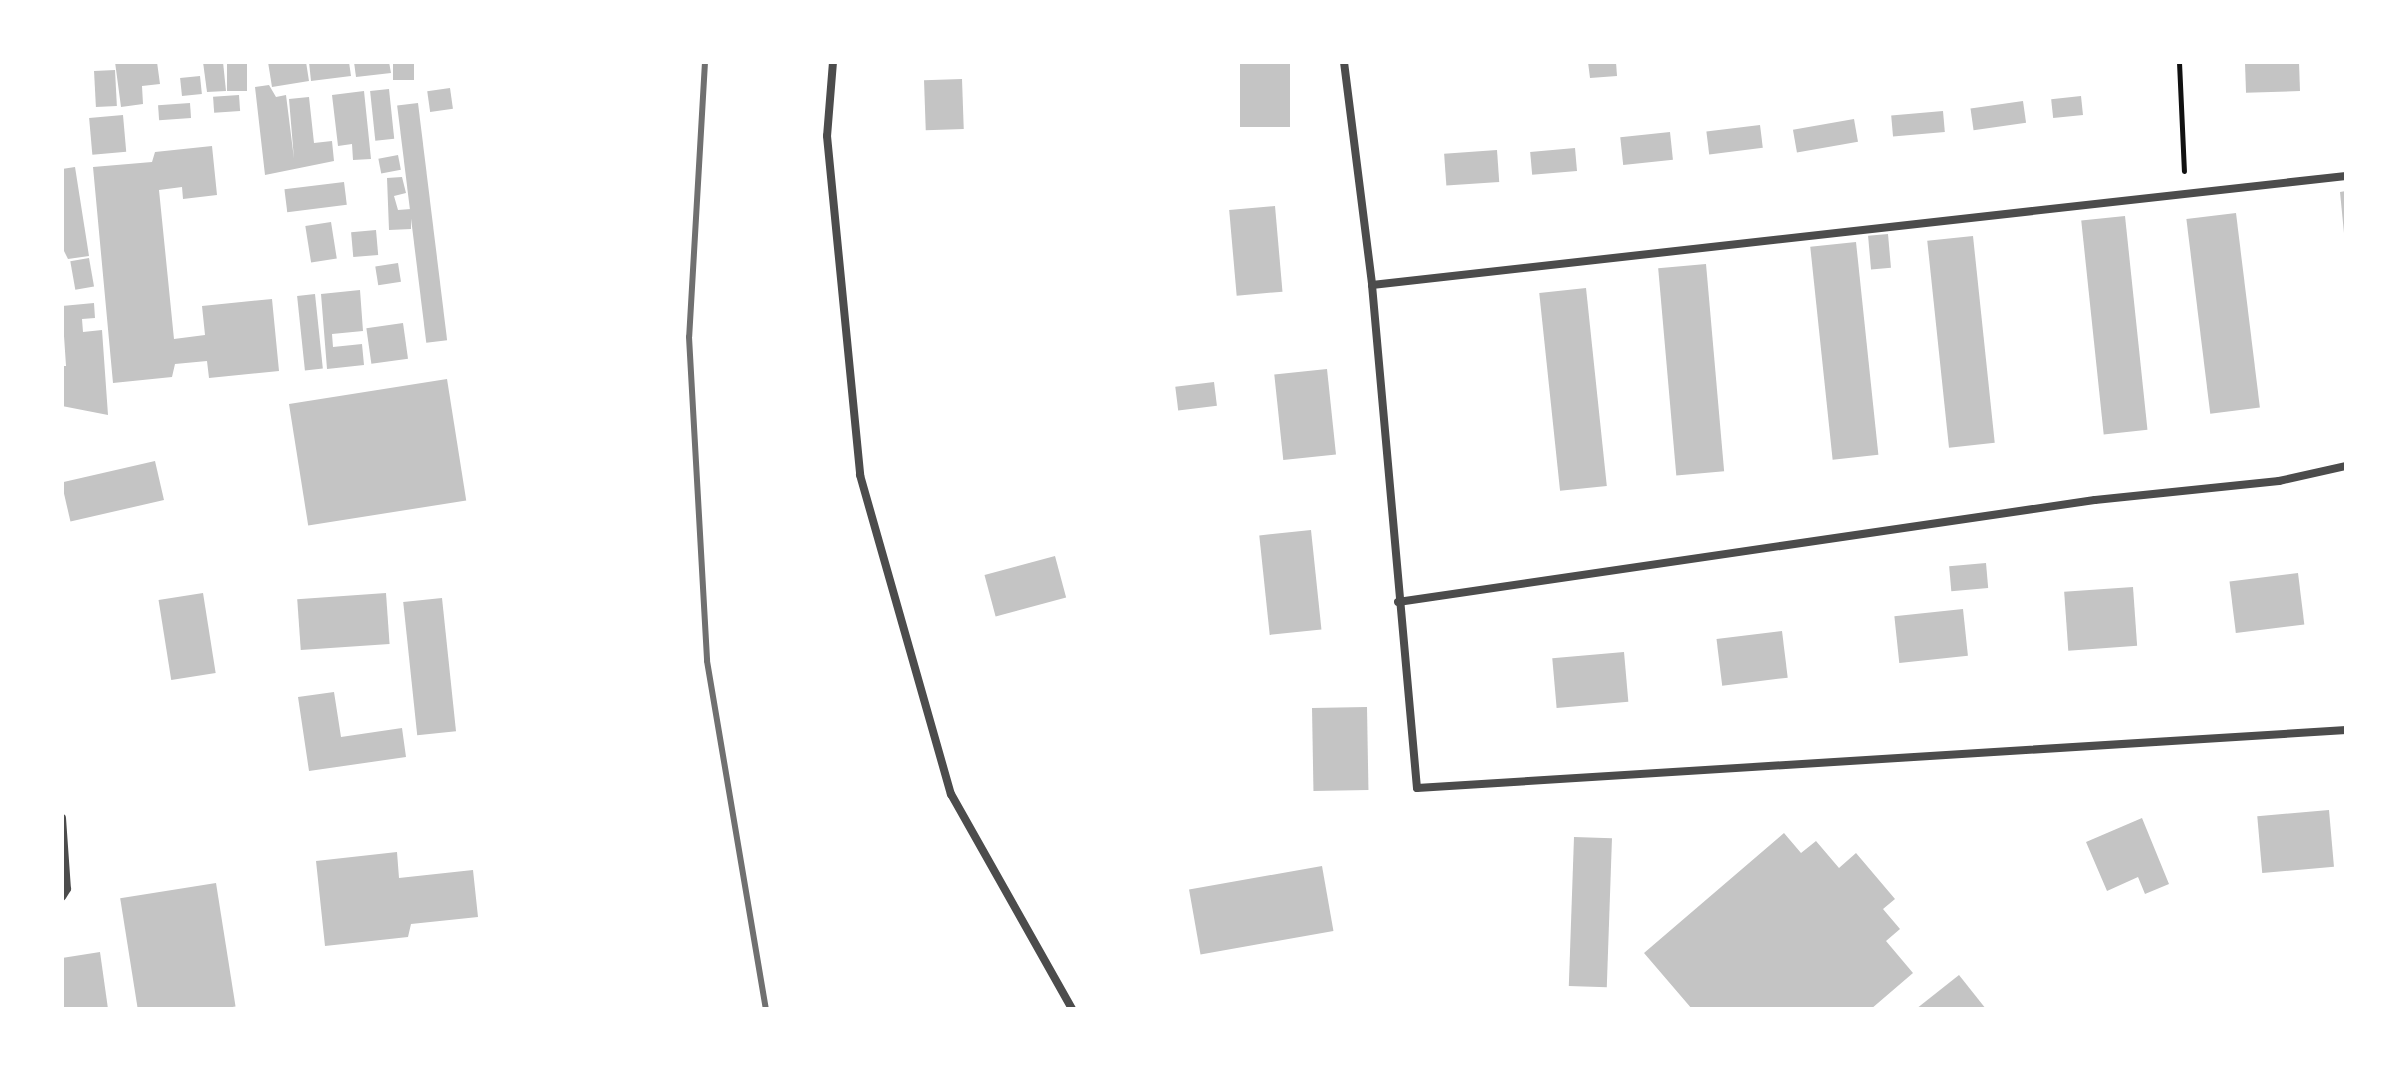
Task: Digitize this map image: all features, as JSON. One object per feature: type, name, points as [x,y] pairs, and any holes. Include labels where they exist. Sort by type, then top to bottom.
[{"type":"street","points":[[833,62],[827,136],[860,475],[951,794],[1072,1009]]},
{"type":"street","points":[[1344,62],[1372,285],[1417,788],[2346,730]]},
{"type":"street","points":[[1372,285],[2346,176]]},
{"type":"street","points":[[1398,602],[2095,500],[2279,481],[2346,466]]},
{"type":"street","points":[[62,818],[67,849],[67,889],[62,897]]},
{"type":"path","points":[[2179,62],[2185,196]]},
{"type":"building","points":[[115,62],[157,62],[160,84],[142,86],[143,104],[121,107]]},
{"type":"building","points":[[203,62],[223,62],[226,91],[207,92]]},
{"type":"building","points":[[227,62],[247,62],[247,91],[227,91]]},
{"type":"building","points":[[268,62],[306,62],[309,81],[272,87]]},
{"type":"building","points":[[309,62],[349,62],[351,76],[311,81]]},
{"type":"building","points":[[354,62],[389,62],[391,73],[356,77]]},
{"type":"building","points":[[393,62],[414,62],[414,80],[393,80]]},
{"type":"building","points":[[1240,62],[1290,62],[1290,127],[1240,127]]},
{"type":"building","points":[[1588,62],[1616,62],[1617,76],[1590,78]]},
{"type":"building","points":[[2299,62],[2300,91],[2246,93],[2245,64]]},
{"type":"building","points":[[115,70],[117,106],[96,107],[94,71]]},
{"type":"building","points":[[200,76],[202,94],[182,96],[180,78]]},
{"type":"building","points":[[962,79],[964,129],[926,130],[924,80]]},
{"type":"building","points":[[269,85],[276,97],[286,95],[294,159],[289,99],[309,97],[314,143],[332,141],[334,161],[265,175],[255,87]]},
{"type":"building","points":[[450,88],[453,109],[430,112],[427,91]]},
{"type":"building","points":[[389,89],[394,139],[375,141],[370,91]]},
{"type":"building","points":[[364,91],[371,159],[353,160],[352,144],[338,146],[332,95]]},
{"type":"building","points":[[239,95],[240,111],[214,113],[213,97]]},
{"type":"building","points":[[2081,96],[2083,115],[2053,118],[2051,99]]},
{"type":"building","points":[[2023,101],[2026,123],[1974,130],[1971,108]]},
{"type":"building","points":[[190,103],[191,118],[159,120],[158,105]]},
{"type":"building","points":[[418,103],[447,340],[426,343],[397,106]]},
{"type":"building","points":[[1943,111],[1945,132],[1893,136],[1891,116]]},
{"type":"building","points":[[123,115],[126,152],[92,155],[89,118]]},
{"type":"building","points":[[1854,119],[1858,142],[1797,152],[1793,130]]},
{"type":"building","points":[[1760,125],[1763,148],[1709,154],[1706,132]]},
{"type":"building","points":[[1670,132],[1673,160],[1623,165],[1620,137]]},
{"type":"building","points":[[212,146],[217,195],[183,199],[182,187],[159,190],[174,339],[205,335],[202,306],[272,299],[279,371],[209,378],[207,361],[175,364],[172,377],[113,383],[93,167],[152,162],[155,152]]},
{"type":"building","points":[[1575,148],[1577,171],[1532,175],[1530,152]]},
{"type":"building","points":[[1497,150],[1499,182],[1446,186],[1444,154]]},
{"type":"building","points":[[398,155],[401,170],[381,174],[378,159]]},
{"type":"building","points":[[75,167],[89,256],[68,259],[62,247],[62,169]]},
{"type":"building","points":[[402,177],[406,193],[394,196],[398,210],[411,209],[411,229],[389,230],[387,178]]},
{"type":"building","points":[[344,182],[347,205],[287,212],[284,189]]},
{"type":"building","points":[[2346,191],[2346,233],[2344,233],[2340,192]]},
{"type":"building","points":[[1275,206],[1282,292],[1237,296],[1229,210]]},
{"type":"building","points":[[2236,213],[2260,408],[2210,414],[2186,219]]},
{"type":"building","points":[[2125,216],[2147,430],[2104,434],[2081,221]]},
{"type":"building","points":[[331,222],[337,259],[311,263],[305,226]]},
{"type":"building","points":[[376,230],[378,255],[353,257],[351,232]]},
{"type":"building","points":[[1888,234],[1891,268],[1871,270],[1868,236]]},
{"type":"building","points":[[1973,236],[1995,443],[1949,448],[1927,241]]},
{"type":"building","points":[[1856,242],[1878,455],[1833,460],[1810,247]]},
{"type":"building","points":[[89,258],[94,287],[75,290],[70,261]]},
{"type":"building","points":[[398,263],[401,282],[378,285],[375,267]]},
{"type":"building","points":[[1706,264],[1724,471],[1676,475],[1658,268]]},
{"type":"building","points":[[1586,288],[1607,486],[1560,491],[1539,293]]},
{"type":"building","points":[[360,290],[363,331],[332,334],[333,347],[362,344],[364,365],[327,369],[321,294]]},
{"type":"building","points":[[315,294],[323,369],[305,370],[297,296]]},
{"type":"building","points":[[94,303],[95,318],[82,319],[83,332],[102,330],[108,415],[62,406],[62,366],[66,366],[62,306]]},
{"type":"building","points":[[403,323],[408,359],[371,364],[366,328]]},
{"type":"building","points":[[1327,369],[1336,455],[1283,460],[1274,375]]},
{"type":"building","points":[[447,379],[466,500],[308,526],[289,404]]},
{"type":"building","points":[[1214,382],[1217,406],[1178,411],[1175,387]]},
{"type":"building","points":[[155,461],[164,500],[70,522],[62,482]]},
{"type":"building","points":[[1311,530],[1321,629],[1270,635],[1259,535]]},
{"type":"building","points":[[1055,556],[1066,598],[996,616],[984,575]]},
{"type":"building","points":[[1986,563],[1988,588],[1951,591],[1949,566]]},
{"type":"building","points":[[2298,573],[2304,625],[2236,633],[2230,581]]},
{"type":"building","points":[[2133,587],[2137,646],[2068,651],[2064,592]]},
{"type":"building","points":[[203,593],[216,673],[171,680],[159,600]]},
{"type":"building","points":[[386,593],[390,644],[301,650],[297,599]]},
{"type":"building","points":[[442,598],[456,731],[417,735],[403,602]]},
{"type":"building","points":[[1963,609],[1968,656],[1899,663],[1894,616]]},
{"type":"building","points":[[1782,631],[1788,678],[1722,686],[1716,639]]},
{"type":"building","points":[[1624,652],[1628,702],[1557,708],[1552,658]]},
{"type":"building","points":[[334,692],[341,737],[402,728],[406,757],[309,771],[298,697]]},
{"type":"building","points":[[1367,707],[1368,790],[1313,791],[1312,708]]},
{"type":"building","points":[[2329,810],[2334,867],[2262,873],[2257,816]]},
{"type":"building","points":[[2142,818],[2169,884],[2145,894],[2138,877],[2107,891],[2086,842]]},
{"type":"building","points":[[1784,833],[1801,853],[1816,841],[1839,868],[1856,853],[1895,899],[1883,909],[1900,929],[1886,941],[1913,973],[1871,1009],[1692,1009],[1644,953]]},
{"type":"building","points":[[1574,837],[1612,838],[1607,987],[1569,986]]},
{"type":"building","points":[[397,852],[399,878],[473,870],[478,917],[411,924],[408,937],[325,946],[316,861]]},
{"type":"building","points":[[1322,866],[1333,931],[1201,954],[1189,889]]},
{"type":"building","points":[[216,883],[236,1006],[138,1009],[120,898]]},
{"type":"building","points":[[100,952],[108,1009],[62,1009],[62,958]]},
{"type":"building","points":[[1959,975],[1986,1009],[1916,1009]]},
{"type":"railway","points":[[705,62],[689,337],[707,661],[766,1009]]}]
